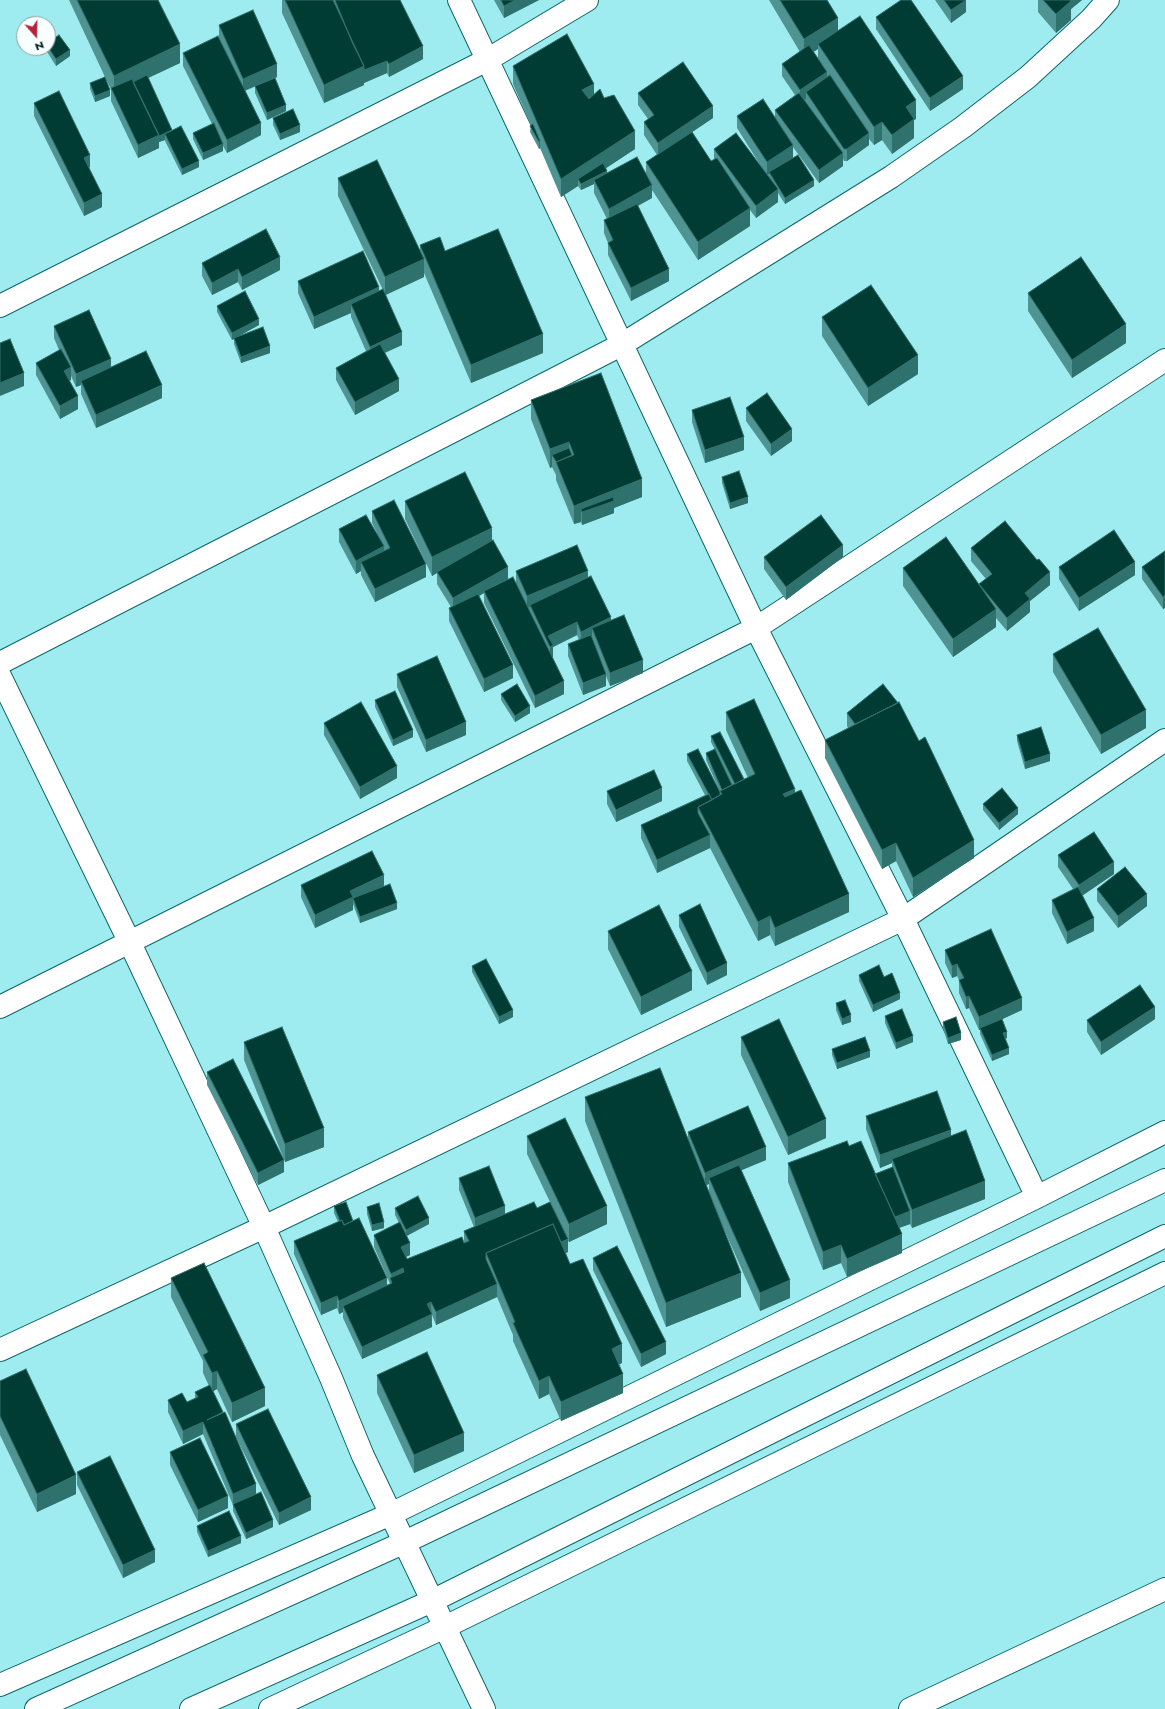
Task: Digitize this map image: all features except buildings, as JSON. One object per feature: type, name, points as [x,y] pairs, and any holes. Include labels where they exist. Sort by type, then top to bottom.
[{"type":"street","points":[[459,0],[756,628],[903,919],[1037,1197]]},
{"type":"street","points":[[0,306],[488,60],[587,0]]},
{"type":"street","points":[[0,663],[621,345],[891,177],[963,127],[1028,77],[1108,0]]},
{"type":"street","points":[[0,1007],[756,628],[1165,360]]},
{"type":"street","points":[[0,676],[130,943],[264,1227],[331,1378],[363,1456],[484,1709]]},
{"type":"street","points":[[0,1350],[264,1227],[903,919],[1165,740]]},
{"type":"street","points":[[0,1685],[391,1514],[1037,1197],[1165,1132]]},
{"type":"street","points":[[36,1709],[405,1542],[1165,1180]]},
{"type":"street","points":[[191,1709],[432,1602],[1165,1236]]},
{"type":"street","points":[[270,1709],[445,1627],[1165,1273]]},
{"type":"street","points":[[910,1709],[1165,1589]]}]
